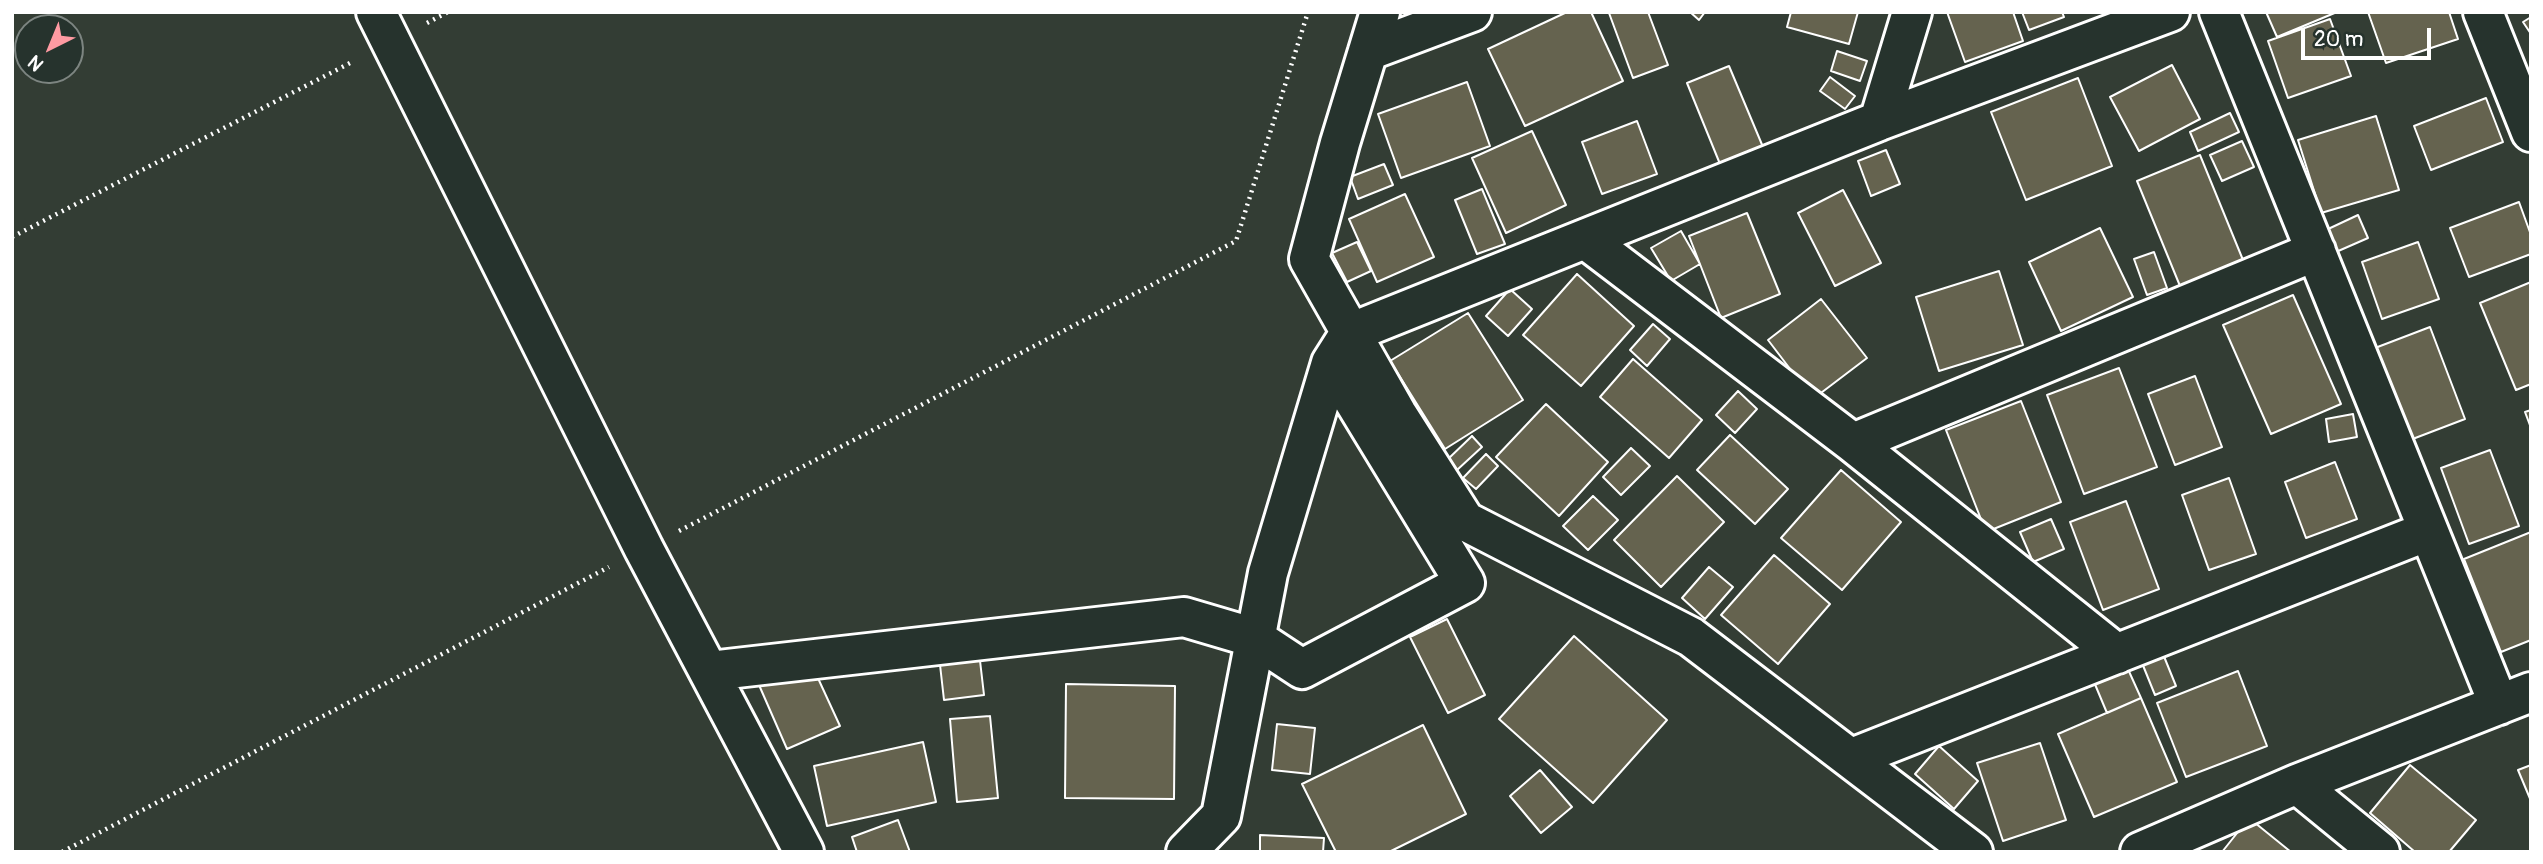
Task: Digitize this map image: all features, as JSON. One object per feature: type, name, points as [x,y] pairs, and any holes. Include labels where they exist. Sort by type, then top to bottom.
[{"type":"street","points":[[710,671],[1184,617],[1255,638],[1302,669],[1465,583],[1341,348],[1309,259],[1339,143],[1380,12]]},
{"type":"street","points":[[1368,51],[1472,12]]},
{"type":"street","points":[[1880,121],[1912,12]]},
{"type":"street","points":[[1186,852],[1220,816],[1268,573],[1341,348],[1585,239],[1880,121],[2170,12]]},
{"type":"street","points":[[2140,852],[2297,784],[2515,698],[2428,531],[2219,12]]},
{"type":"street","points":[[2483,12],[2531,132]]},
{"type":"street","points":[[384,27],[644,549],[804,852]]},
{"type":"street","points":[[1585,239],[1853,443],[2117,654]]},
{"type":"street","points":[[1853,443],[2316,251]]},
{"type":"street","points":[[1341,348],[1397,414],[1465,521],[1691,637],[1973,852]]},
{"type":"street","points":[[1852,758],[2428,531]]},
{"type":"street","points":[[2297,784],[2380,852]]},
{"type":"path","points":[[12,237],[384,27],[448,12]]},
{"type":"path","points":[[62,852],[1236,241],[1308,12]]},
{"type":"building","points":[[1567,12],[1591,12],[1623,81],[1525,126],[1488,49]]},
{"type":"building","points":[[1648,12],[1668,65],[1633,78],[1609,13]]},
{"type":"building","points":[[1690,12],[1705,12],[1699,20]]},
{"type":"building","points":[[1791,12],[1858,12],[1849,44],[1787,27]]},
{"type":"building","points":[[1947,12],[2013,12],[2023,41],[1965,62]]},
{"type":"building","points":[[2022,12],[2062,12],[2064,17],[2029,30]]},
{"type":"building","points":[[2266,12],[2337,12],[2277,37]]},
{"type":"building","points":[[2368,12],[2449,12],[2458,39],[2386,63]]},
{"type":"building","points":[[2531,17],[2531,34],[2523,22]]},
{"type":"building","points":[[2330,19],[2351,76],[2288,98],[2268,41]]},
{"type":"building","points":[[1837,51],[1867,61],[1860,81],[1831,71]]},
{"type":"building","points":[[2172,65],[2200,119],[2139,151],[2110,97]]},
{"type":"building","points":[[1729,66],[1763,147],[1720,164],[1687,83]]},
{"type":"building","points":[[1830,77],[1855,96],[1845,109],[1820,91]]},
{"type":"building","points":[[2078,78],[2112,166],[2026,200],[1991,112]]},
{"type":"building","points":[[1467,82],[1490,146],[1401,178],[1378,114]]},
{"type":"building","points":[[2486,98],[2503,142],[2431,170],[2414,126]]},
{"type":"building","points":[[2230,113],[2239,132],[2198,151],[2190,132]]},
{"type":"building","points":[[2376,116],[2399,190],[2321,213],[2298,140]]},
{"type":"building","points":[[1637,121],[1657,174],[1602,194],[1582,142]]},
{"type":"building","points":[[1532,131],[1566,205],[1506,233],[1472,158]]},
{"type":"building","points":[[2242,141],[2254,167],[2222,181],[2210,155]]},
{"type":"building","points":[[1886,150],[1900,184],[1871,196],[1858,161]]},
{"type":"building","points":[[2200,155],[2243,260],[2180,286],[2137,181]]},
{"type":"building","points":[[1384,164],[1393,185],[1358,199],[1350,177]]},
{"type":"building","points":[[1482,189],[1505,244],[1477,254],[1455,200]]},
{"type":"building","points":[[1843,190],[1881,263],[1835,286],[1798,213]]},
{"type":"building","points":[[1405,194],[1434,257],[1377,282],[1349,219]]},
{"type":"building","points":[[2519,202],[2531,235],[2531,254],[2469,277],[2450,228]]},
{"type":"building","points":[[1747,213],[1780,294],[1721,318],[1689,236]]},
{"type":"building","points":[[2358,215],[2368,238],[2336,252],[2326,230]]},
{"type":"building","points":[[2100,228],[2133,297],[2061,331],[2029,262]]},
{"type":"building","points":[[1681,231],[1700,264],[1671,281],[1651,248]]},
{"type":"building","points":[[1357,242],[1371,271],[1347,282],[1332,253]]},
{"type":"building","points":[[2418,242],[2439,299],[2382,319],[2362,262]]},
{"type":"building","points":[[2154,252],[2167,288],[2147,295],[2134,259]]},
{"type":"building","points":[[1999,271],[2023,345],[1939,371],[1916,297]]},
{"type":"building","points":[[1577,274],[1634,326],[1581,386],[1523,335]]},
{"type":"building","points":[[2531,282],[2531,384],[2516,390],[2480,303]]},
{"type":"building","points":[[1510,289],[1532,309],[1508,336],[1486,316]]},
{"type":"building","points":[[2293,295],[2341,404],[2271,434],[2223,325]]},
{"type":"building","points":[[1821,299],[1867,358],[1813,399],[1768,340]]},
{"type":"building","points":[[1468,313],[1523,400],[1445,449],[1390,361]]},
{"type":"building","points":[[1653,324],[1670,339],[1647,366],[1630,350]]},
{"type":"building","points":[[2430,327],[2465,419],[2410,440],[2375,348]]},
{"type":"building","points":[[1633,359],[1702,420],[1669,458],[1600,397]]},
{"type":"building","points":[[2119,368],[2157,467],[2084,494],[2047,395]]},
{"type":"building","points":[[2195,376],[2222,447],[2175,465],[2148,394]]},
{"type":"building","points":[[1738,391],[1757,409],[1735,433],[1716,415]]},
{"type":"building","points":[[2021,401],[2061,502],[1986,532],[1946,430]]},
{"type":"building","points":[[1546,404],[1608,462],[1559,516],[1496,457]]},
{"type":"building","points":[[2531,410],[2531,428],[2525,412]]},
{"type":"building","points":[[2353,414],[2357,437],[2329,442],[2326,419]]},
{"type":"building","points":[[1730,435],[1788,489],[1755,524],[1697,470]]},
{"type":"building","points":[[1472,436],[1482,447],[1457,470],[1447,460]]},
{"type":"building","points":[[1631,448],[1650,466],[1621,495],[1603,477]]},
{"type":"building","points":[[2490,450],[2519,526],[2469,544],[2441,468]]},
{"type":"building","points":[[1486,454],[1498,466],[1476,489],[1463,478]]},
{"type":"building","points":[[2335,462],[2357,519],[2306,538],[2285,482]]},
{"type":"building","points":[[1841,470],[1901,522],[1842,590],[1781,538]]},
{"type":"building","points":[[1677,476],[1724,522],[1661,587],[1614,540]]},
{"type":"building","points":[[2229,478],[2256,554],[2209,570],[2182,495]]},
{"type":"building","points":[[1593,496],[1618,520],[1588,550],[1563,526]]},
{"type":"building","points":[[2126,501],[2159,589],[2103,610],[2070,522]]},
{"type":"building","points":[[2051,519],[2064,549],[2033,562],[2020,532]]},
{"type":"building","points":[[2531,532],[2531,640],[2501,652],[2464,559]]},
{"type":"building","points":[[1774,555],[1830,604],[1778,664],[1721,615]]},
{"type":"building","points":[[1709,567],[1733,587],[1705,619],[1682,598]]},
{"type":"building","points":[[1447,619],[1485,695],[1448,713],[1410,637]]},
{"type":"building","points":[[1574,636],[1667,720],[1593,803],[1499,719]]},
{"type":"building","points":[[979,652],[984,695],[944,700],[939,656]]},
{"type":"building","points":[[2163,654],[2176,686],[2155,695],[2142,663]]},
{"type":"building","points":[[811,663],[840,726],[787,749],[759,685]]},
{"type":"building","points":[[2127,667],[2141,698],[2107,713],[2094,682]]},
{"type":"building","points":[[2238,671],[2267,746],[2186,777],[2157,703]]},
{"type":"building","points":[[1066,684],[1175,686],[1174,799],[1065,798]]},
{"type":"building","points":[[2141,698],[2177,782],[2094,817],[2058,734]]},
{"type":"building","points":[[990,716],[998,798],[957,802],[950,719]]},
{"type":"building","points":[[1277,724],[1315,728],[1310,774],[1272,770]]},
{"type":"building","points":[[1423,725],[1466,814],[1389,852],[1336,852],[1302,784]]},
{"type":"building","points":[[923,742],[936,802],[827,826],[814,766]]},
{"type":"building","points":[[2040,743],[2066,820],[2003,841],[1977,763]]},
{"type":"building","points":[[1939,746],[1978,781],[1954,809],[1915,774]]},
{"type":"building","points":[[2410,765],[2476,820],[2449,852],[2415,852],[2370,813]]},
{"type":"building","points":[[2531,765],[2531,801],[2518,770]]},
{"type":"building","points":[[1540,770],[1572,807],[1541,833],[1510,796]]},
{"type":"building","points":[[2249,818],[2291,852],[2222,852]]},
{"type":"building","points":[[898,820],[910,852],[857,852],[852,837]]},
{"type":"building","points":[[1260,835],[1324,838],[1323,852],[1260,852]]}]
